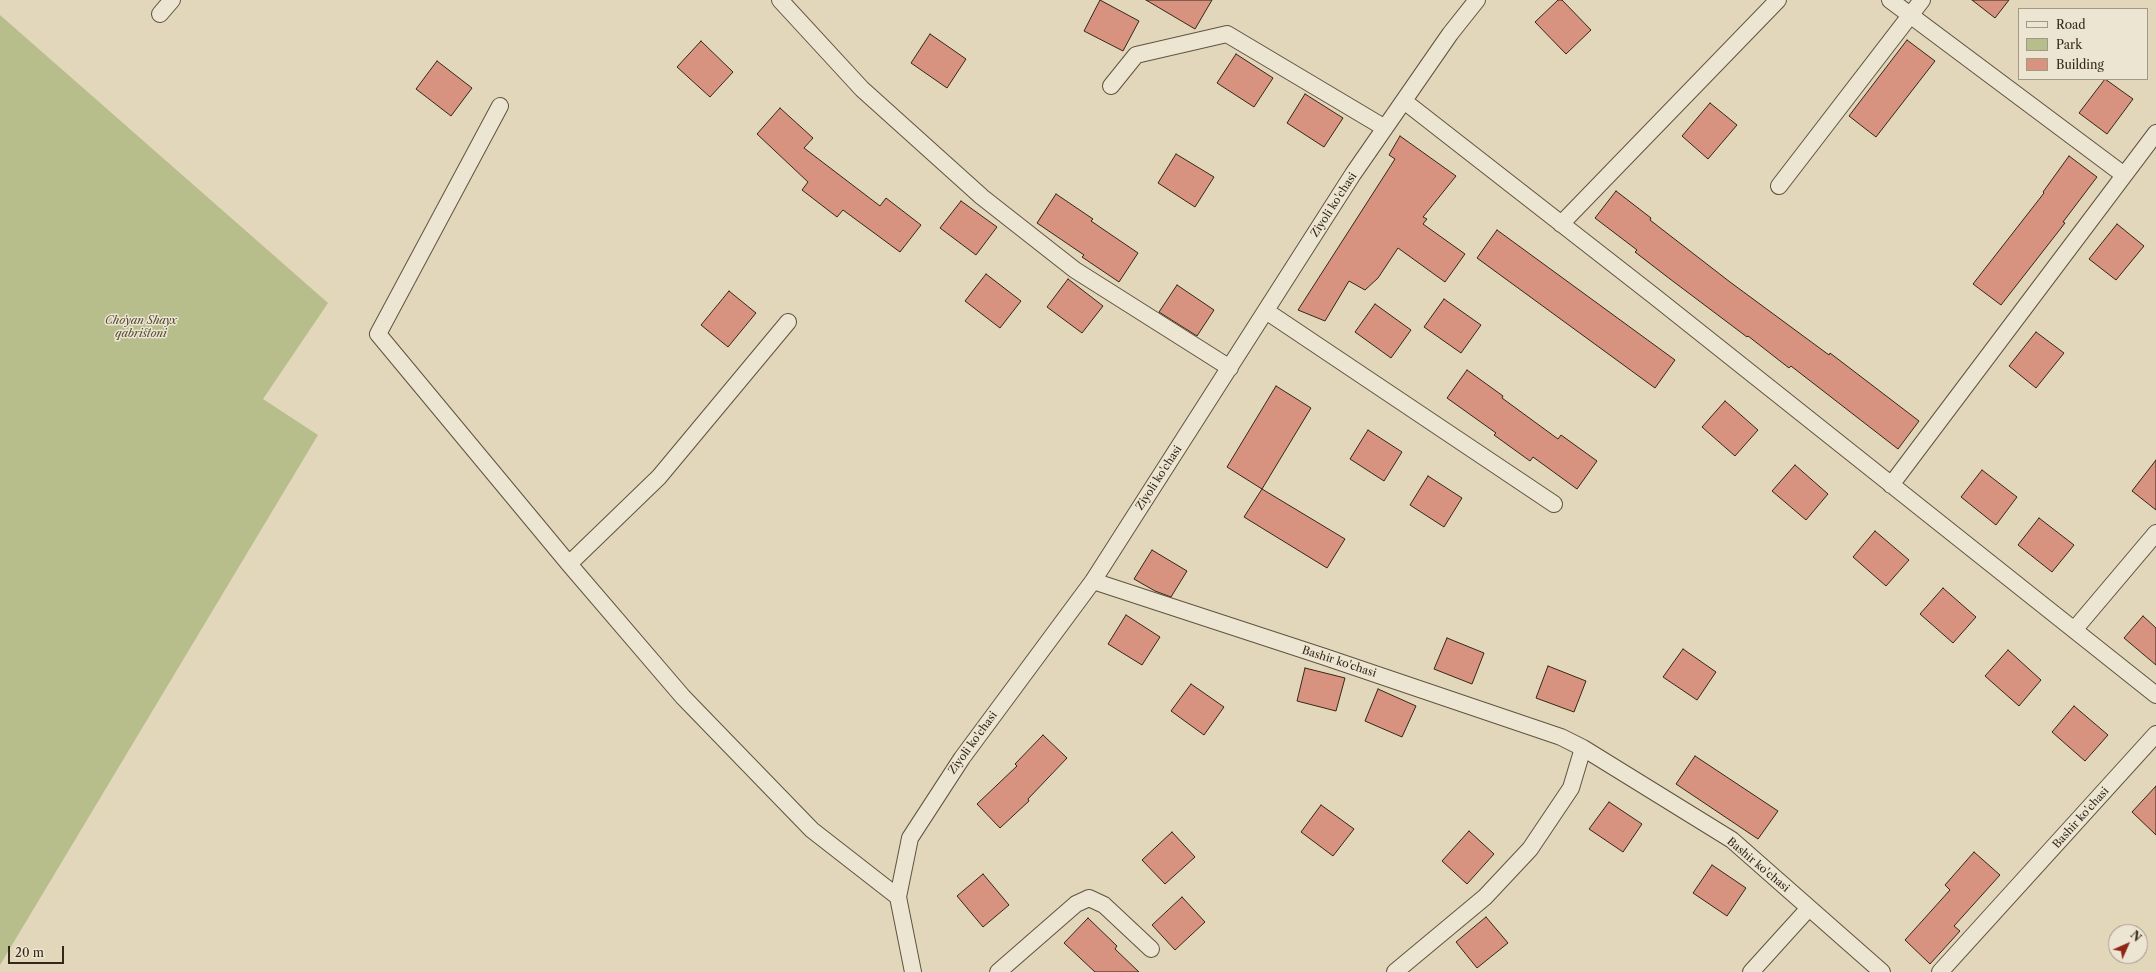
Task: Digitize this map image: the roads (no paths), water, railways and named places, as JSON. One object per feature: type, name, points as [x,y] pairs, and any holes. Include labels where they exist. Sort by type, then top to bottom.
[{"type":"street","points":[[160,14],[172,0]]},
{"type":"street","points":[[780,0],[862,89],[982,197],[1075,270],[1230,368]]},
{"type":"street","points":[[1561,224],[1778,0]]},
{"type":"street","points":[[1890,0],[2124,175]]},
{"type":"street","points":[[1779,186],[1922,0]]},
{"type":"street","name":"Ziyoli ko'chasi","points":[[914,972],[898,897],[910,838],[962,758],[1093,581],[1385,128],[1450,34],[1469,3]]},
{"type":"street","points":[[1111,86],[1136,55],[1227,34],[1385,128]]},
{"type":"street","points":[[1404,101],[2156,695]]},
{"type":"street","points":[[500,106],[378,334],[569,564],[683,698],[812,830],[898,897]]},
{"type":"street","points":[[1891,485],[2156,132]]},
{"type":"street","points":[[1266,311],[1554,504]]},
{"type":"street","points":[[569,564],[659,477],[788,322]]},
{"type":"street","points":[[2074,630],[2156,534]]},
{"type":"street","name":"Bashir ko'chasi","points":[[1093,581],[1332,659],[1561,737],[1583,748],[1732,840],[1882,972]]},
{"type":"street","name":"Bashir ko'chasi","points":[[1940,972],[2156,734]]},
{"type":"street","points":[[1395,972],[1485,897],[1530,849],[1571,788],[1583,748]]},
{"type":"street","points":[[998,972],[1076,904],[1089,898],[1104,905],[1151,949]]},
{"type":"street","points":[[1751,972],[1808,908]]},
{"type":"park label","name":"Cho'yan Shayx qabristoni","points":[[141,327]]}]
